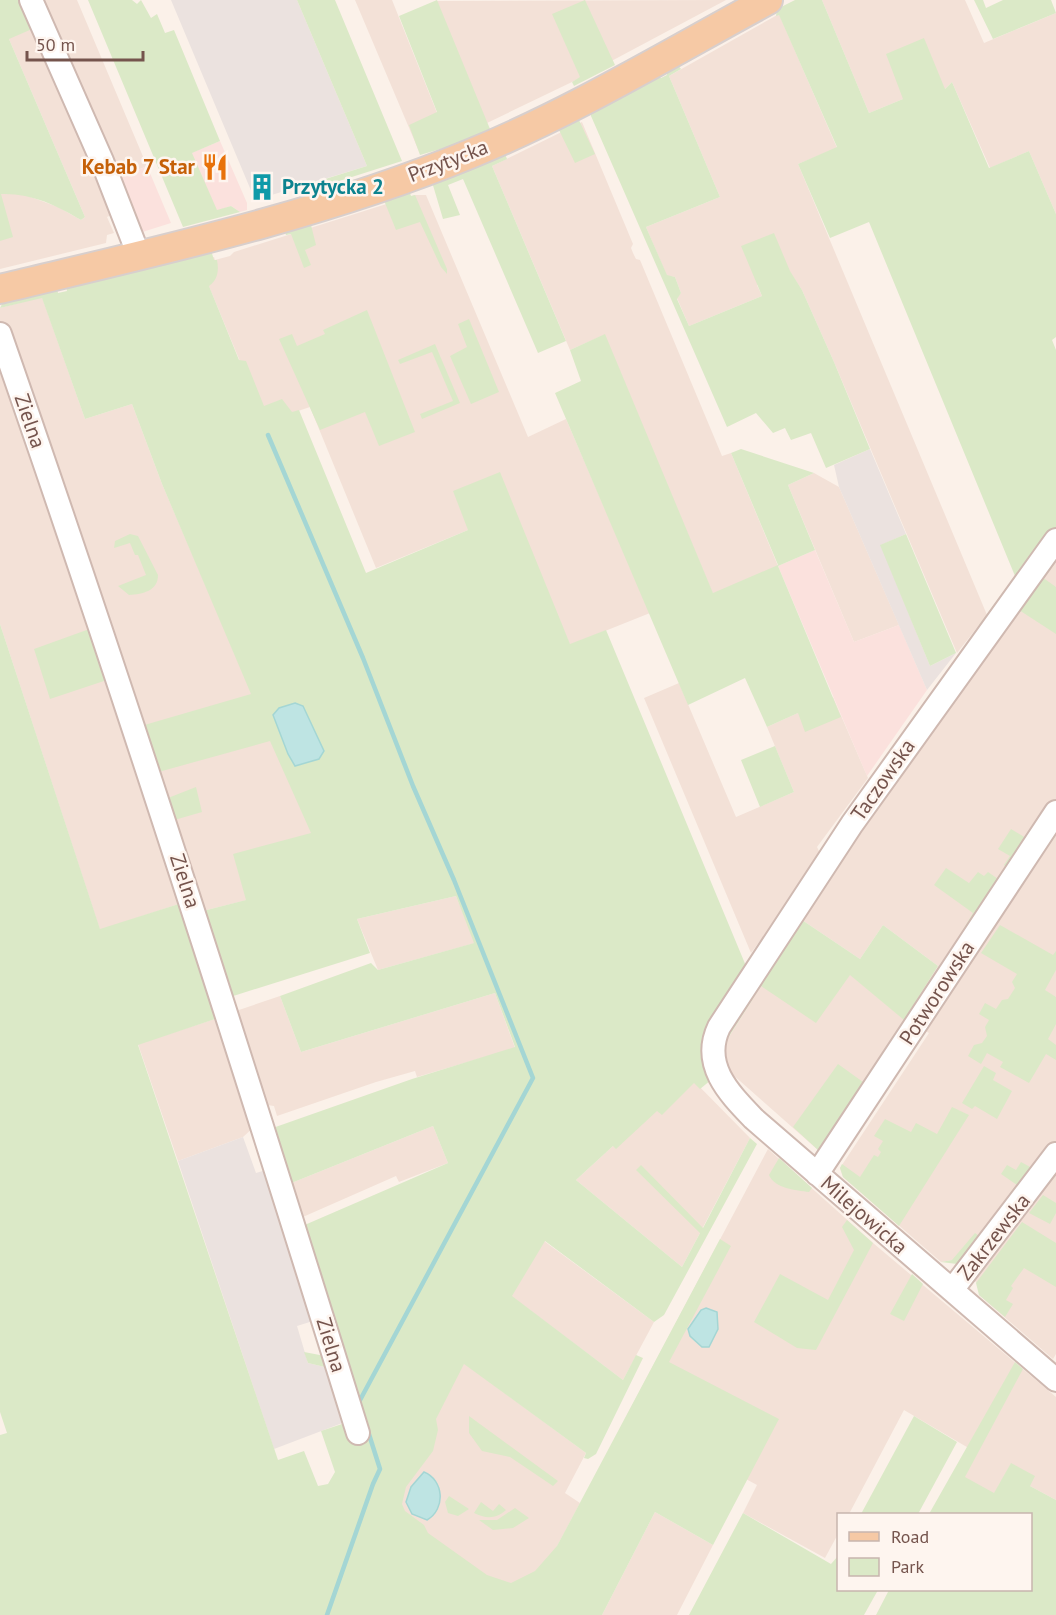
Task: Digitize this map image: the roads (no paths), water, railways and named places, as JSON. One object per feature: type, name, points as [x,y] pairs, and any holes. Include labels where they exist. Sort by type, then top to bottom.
[{"type":"main road","name":"Przytycka","points":[[0,289],[138,256],[305,210],[471,154],[580,102],[768,0]]},
{"type":"street","points":[[31,0],[102,161],[138,256]]},
{"type":"street","name":"Zielna","points":[[0,334],[134,723],[358,1433]]},
{"type":"street","name":"Taczowska","points":[[719,1027],[852,824],[1056,540]]},
{"type":"street","name":"Potworowska","points":[[817,1174],[1056,812]]},
{"type":"street","name":"Milejowicka","points":[[719,1027],[712,1047],[713,1060],[725,1085],[754,1119],[1056,1380]]},
{"type":"street","name":"Zakrzewska","points":[[952,1290],[1056,1154]]},
{"type":"water","points":[[295,703],[303,706],[324,751],[319,759],[295,766],[273,715],[279,708]]},
{"type":"water","points":[[706,1308],[717,1312],[718,1329],[709,1347],[702,1347],[690,1336],[688,1329],[701,1310]]},
{"type":"water","points":[[424,1472],[436,1481],[440,1495],[437,1509],[427,1520],[412,1514],[406,1502],[411,1487]]},
{"type":"waterway","points":[[268,435],[363,658],[533,1078],[359,1402],[360,1406]]},
{"type":"waterway","points":[[327,1615],[380,1469],[367,1428]]},
{"type":"place","name":"Kebab 7 Star","points":[[215,167]]},
{"type":"place","name":"Przytycka 2","points":[[262,187]]}]
